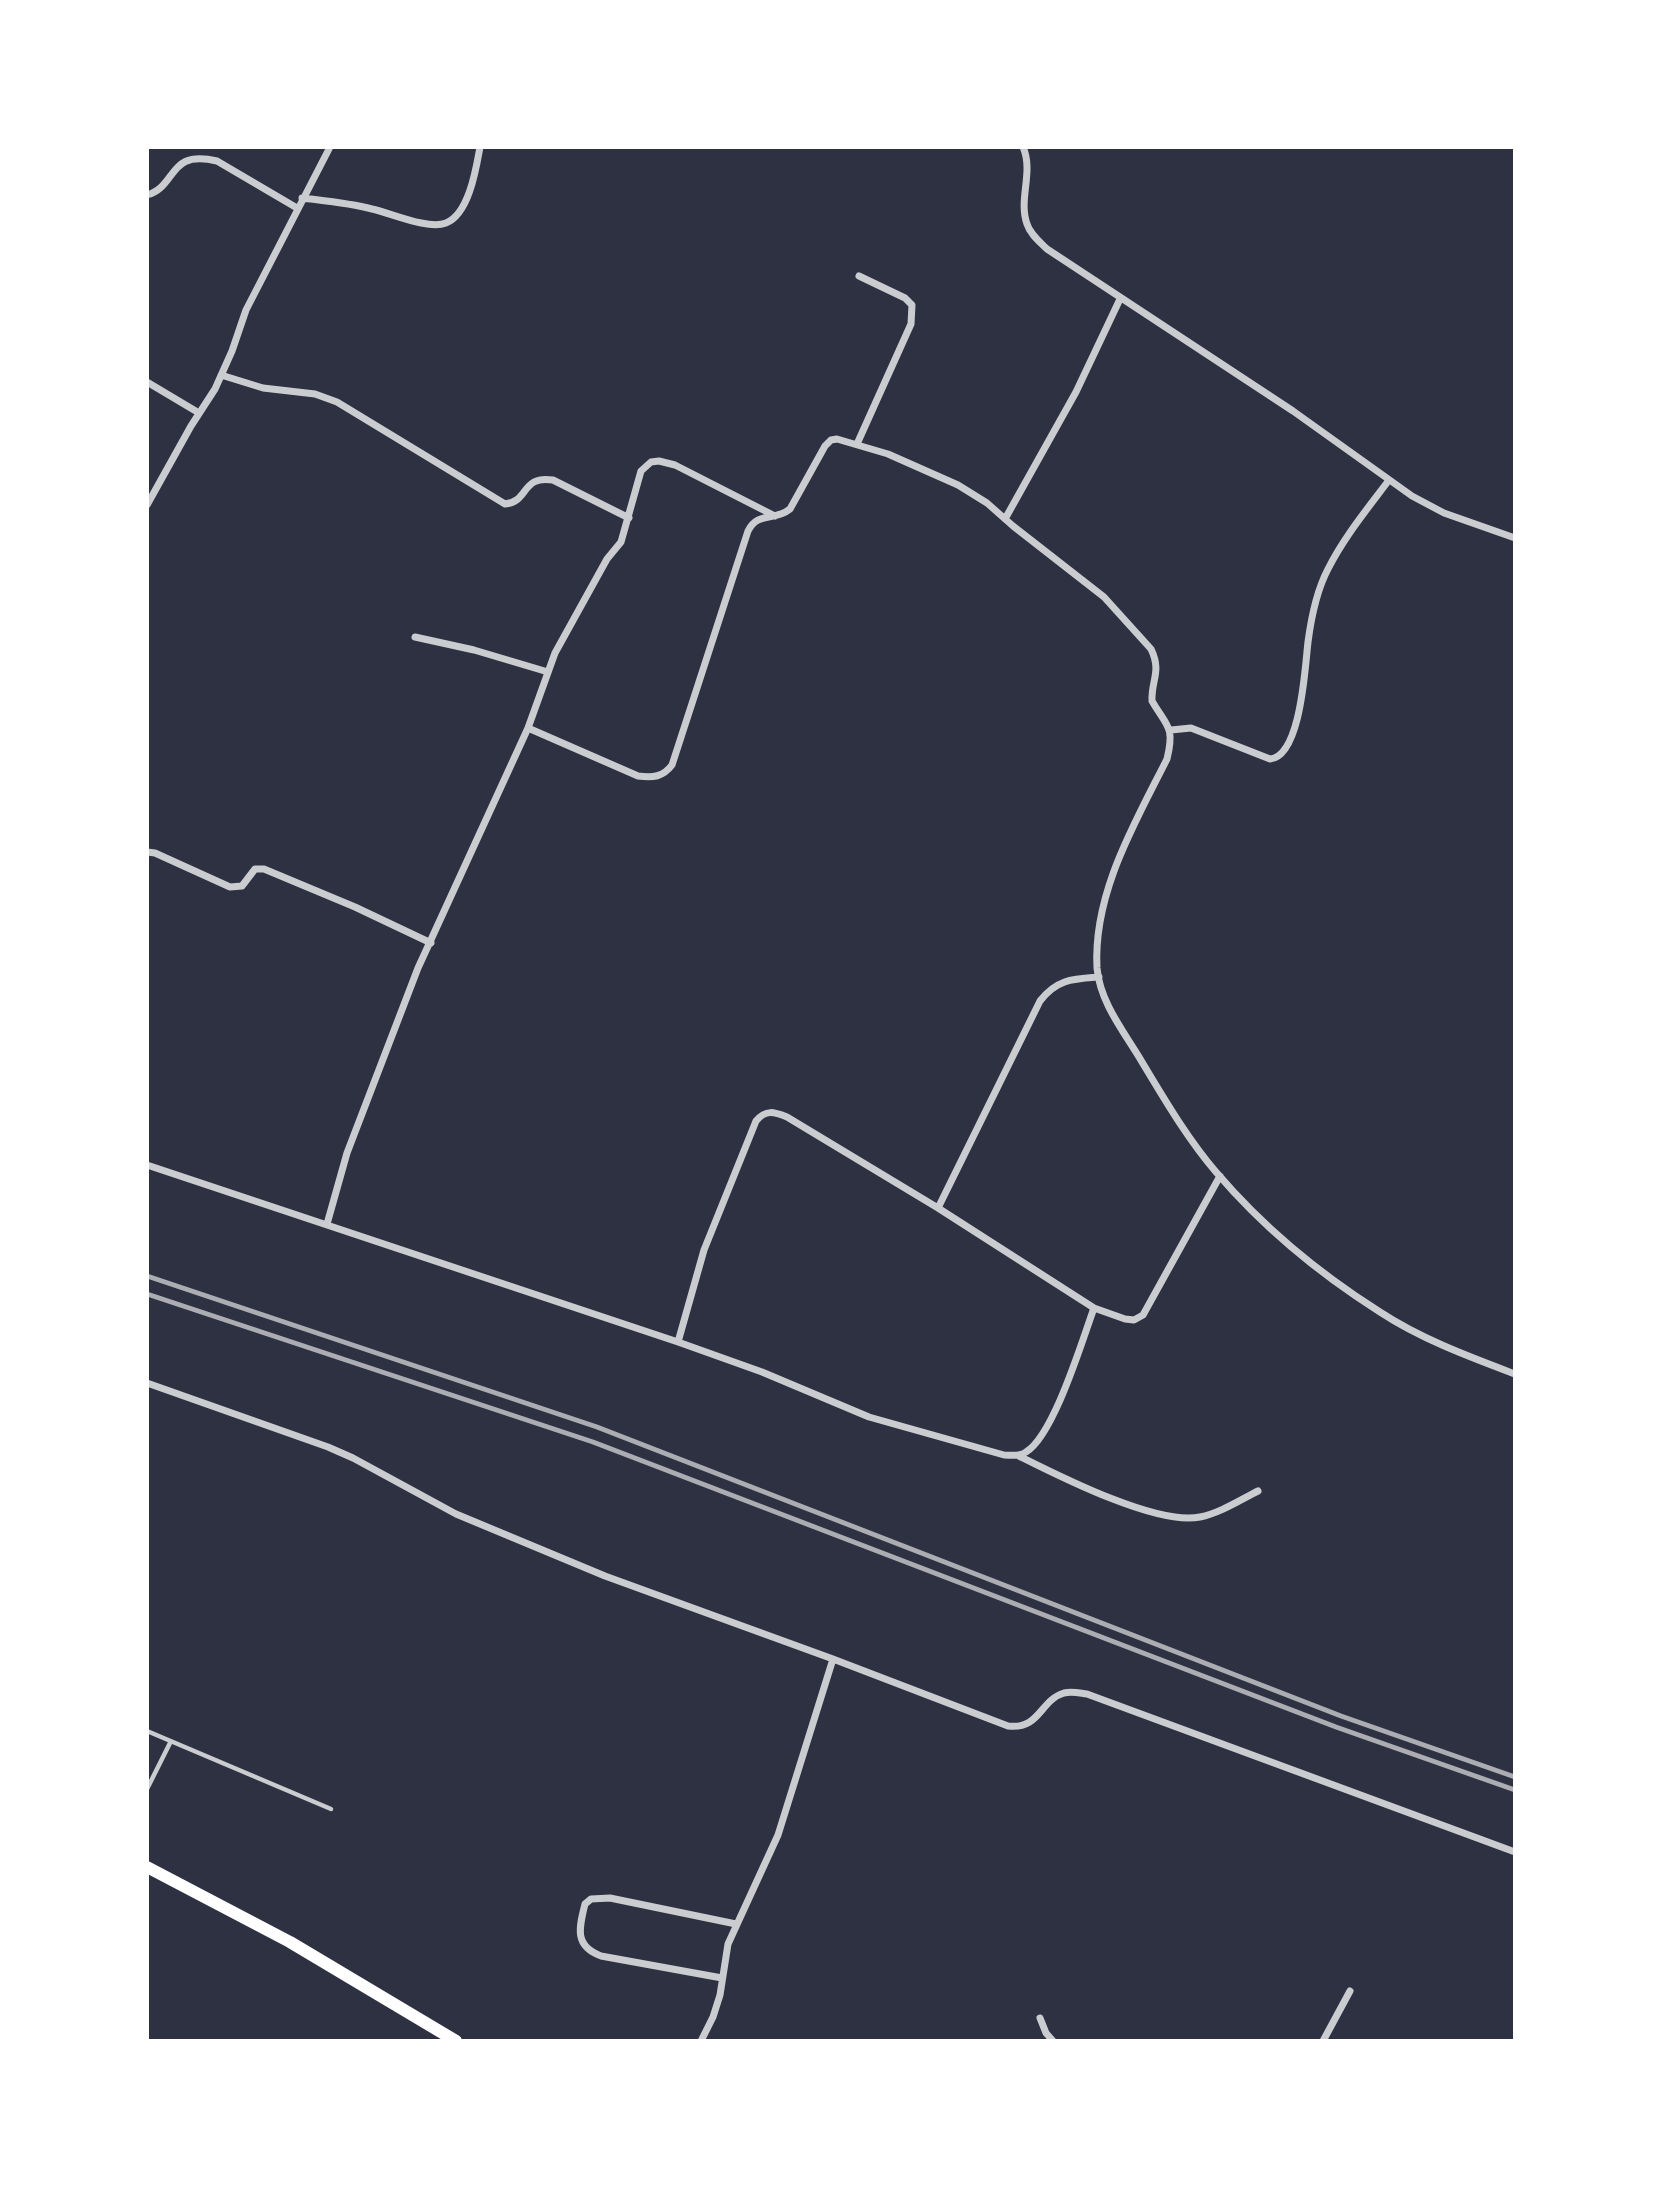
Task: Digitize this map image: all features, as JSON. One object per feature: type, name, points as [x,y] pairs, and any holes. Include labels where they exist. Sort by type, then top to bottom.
[{"type":"main road","points":[[147,1867],[290,1942],[456,2041]]},
{"type":"street","points":[[147,505],[221,375],[246,310],[330,147]]},
{"type":"street","points":[[302,198],[372,208],[429,225],[448,223],[458,214],[468,194],[480,147]]},
{"type":"street","points":[[1023,147],[1027,155],[1024,207],[1027,223],[1047,250],[1293,411],[1412,496],[1444,513],[1515,538]]},
{"type":"street","points":[[147,195],[160,187],[177,167],[187,161],[204,158],[217,161],[297,208]]},
{"type":"street","points":[[857,443],[911,324],[913,314],[912,305],[905,298],[859,276]]},
{"type":"street","points":[[1005,519],[1076,392],[1120,299]]},
{"type":"street","points":[[221,375],[263,388],[315,394],[337,402],[505,504],[518,499],[530,484],[543,478],[554,480],[629,518]]},
{"type":"street","points":[[147,382],[199,413]]},
{"type":"street","points":[[528,728],[638,776],[658,776],[666,773],[673,765],[752,522],[758,518],[783,514],[796,501],[825,446],[831,440],[857,443],[888,454],[958,485],[988,503],[1104,597],[1151,649],[1156,666],[1152,701],[1171,730],[1171,739],[1167,759],[1111,877],[1098,936],[1099,977],[1102,996],[1178,1122],[1220,1176],[1266,1226],[1347,1289],[1382,1314],[1423,1335],[1515,1374]]},
{"type":"street","points":[[327,1224],[347,1153],[418,968],[528,728],[561,641],[607,559],[621,542],[641,471],[646,465],[659,461],[675,466],[775,517]]},
{"type":"street","points":[[1171,730],[1191,728],[1270,759],[1283,753],[1297,719],[1308,639],[1326,571],[1389,480]]},
{"type":"street","points":[[415,637],[474,650],[548,672]]},
{"type":"street","points":[[147,852],[155,853],[230,887],[242,886],[251,871],[264,869],[355,907],[430,943]]},
{"type":"street","points":[[938,1208],[1040,1000],[1049,988],[1062,982],[1099,977]]},
{"type":"street","points":[[678,1342],[704,1250],[727,1189],[757,1121],[762,1114],[768,1112],[787,1117],[938,1208],[1094,1308],[1125,1319],[1134,1320],[1143,1315],[1220,1176]]},
{"type":"street","points":[[147,1165],[678,1342],[762,1372],[869,1417],[997,1454],[1019,1455],[1102,1494],[1159,1514],[1182,1519],[1200,1517],[1218,1512],[1258,1491]]},
{"type":"street","points":[[1019,1455],[1027,1452],[1037,1441],[1066,1387],[1094,1308]]},
{"type":"street","points":[[147,1383],[328,1447],[456,1514],[605,1576],[1008,1726],[1027,1724],[1062,1693],[1087,1694],[1515,1852]]},
{"type":"street","points":[[701,2041],[720,1995],[728,1944],[778,1835],[832,1659]]},
{"type":"street","points":[[722,1978],[591,1952],[580,1939],[584,1905],[591,1899],[610,1898],[736,1924]]},
{"type":"street","points":[[1323,2041],[1350,1991]]},
{"type":"street","points":[[1040,2018],[1046,2033],[1053,2041]]},
{"type":"lane","points":[[147,1731],[331,1809]]},
{"type":"lane","points":[[147,1789],[171,1741]]},
{"type":"railway","points":[[147,1276],[597,1427],[1341,1716],[1515,1777]]},
{"type":"railway","points":[[147,1294],[593,1442],[1336,1727],[1515,1790]]}]
